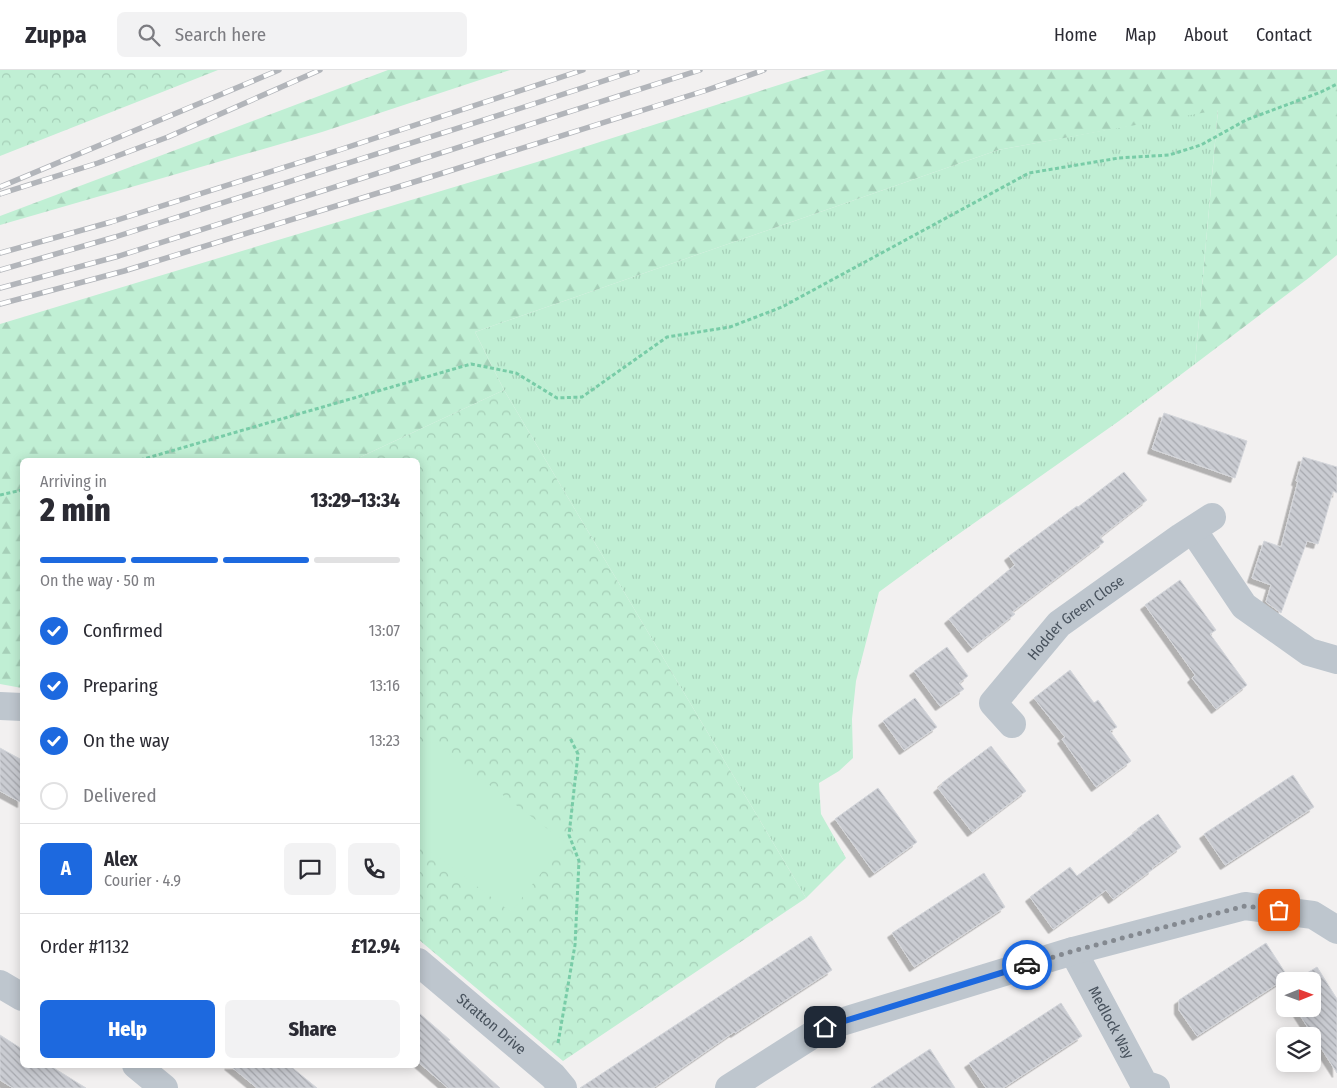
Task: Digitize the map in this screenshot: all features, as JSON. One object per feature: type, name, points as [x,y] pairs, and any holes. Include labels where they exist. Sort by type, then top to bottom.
[{"type":"street","name":"Hodder Green Close","points":[[1012,724],[993,703],[1060,624],[1202,523],[1244,606],[1309,652],[1337,660]]},
{"type":"street","points":[[0,706],[20,707]]},
{"type":"street","points":[[729,1088],[825,1027],[1073,951],[1245,906],[1313,915],[1337,930]]},
{"type":"street","name":"Medlock Way","points":[[1073,951],[1144,1084],[1156,1088]]},
{"type":"street","name":"Stratton Drive","points":[[420,964],[558,1082]]},
{"type":"street","points":[[0,984],[20,996]]},
{"type":"street","points":[[140,1068],[164,1088]]},
{"type":"path","points":[[147,458],[472,364],[516,373],[557,398],[582,397],[668,337],[730,327],[782,307],[1029,173],[1119,158],[1169,155],[1202,145],[1246,120],[1321,92],[1337,84]]},
{"type":"path","points":[[0,495],[20,490]]},
{"type":"path","points":[[558,1082],[575,945],[579,861],[568,835],[578,754],[570,738]]},
{"type":"green space","points":[[0,70],[218,70],[0,156]]},
{"type":"green space","points":[[388,70],[510,70],[322,132],[0,225],[0,216]]},
{"type":"green space","points":[[826,70],[1337,70],[1337,255],[1195,364],[1218,110],[998,150],[475,332],[504,390],[358,458],[20,458],[20,688],[0,684],[0,324],[537,162]]},
{"type":"green space","points":[[1218,109],[1195,364],[1119,421],[879,592],[856,681],[852,719],[853,758],[839,771],[819,783],[821,814],[846,858],[806,898],[504,390],[475,332],[998,150]]},
{"type":"green space","points":[[504,390],[806,898],[563,1061],[420,941],[420,458],[358,458]]},
{"type":"green space","points":[[431,741],[565,842],[511,912],[420,844],[420,756]]},
{"type":"building","points":[[1164,413],[1247,441],[1235,478],[1152,449]]},
{"type":"building","points":[[1303,457],[1337,467],[1337,493],[1333,491],[1318,544],[1307,541],[1281,613],[1266,602],[1271,585],[1252,578],[1264,541],[1281,547]]},
{"type":"building","points":[[1124,472],[1147,500],[1100,537],[1104,542],[1012,612],[1015,614],[972,648],[949,619],[1015,565],[1009,556]]},
{"type":"building","points":[[1180,580],[1216,630],[1210,634],[1247,685],[1216,709],[1192,678],[1195,675],[1145,605]]},
{"type":"building","points":[[947,647],[968,676],[959,683],[964,689],[940,706],[914,671]]},
{"type":"building","points":[[1070,670],[1094,703],[1098,700],[1117,727],[1110,731],[1131,761],[1096,787],[1062,739],[1065,737],[1034,698]]},
{"type":"building","points":[[915,698],[937,727],[904,750],[883,721]]},
{"type":"building","points":[[991,746],[1026,791],[972,832],[938,788]]},
{"type":"building","points":[[0,748],[20,759],[20,802],[0,791]]},
{"type":"building","points":[[1293,775],[1314,807],[1225,865],[1204,834]]},
{"type":"building","points":[[878,788],[917,842],[874,873],[835,819]]},
{"type":"building","points":[[1158,814],[1181,847],[1113,899],[1106,890],[1053,929],[1030,897],[1070,867],[1077,876]]},
{"type":"building","points":[[984,873],[1005,907],[914,967],[892,933]]},
{"type":"building","points":[[811,936],[832,970],[734,1032],[653,1088],[580,1088]]},
{"type":"building","points":[[1266,943],[1285,972],[1276,972],[1276,985],[1197,1036],[1179,1010],[1179,1000]]},
{"type":"building","points":[[1317,967],[1320,972],[1309,972]]},
{"type":"building","points":[[1321,973],[1337,999],[1337,1073],[1321,1048],[1321,1027],[1308,1027],[1302,1018],[1321,1018]]},
{"type":"building","points":[[1061,1003],[1082,1036],[1003,1088],[986,1088],[969,1063]]},
{"type":"building","points":[[420,1014],[500,1088],[448,1088],[420,1064]]},
{"type":"building","points":[[0,1035],[20,1048],[20,1068],[54,1068],[86,1088],[13,1088],[0,1080]]},
{"type":"building","points":[[930,1049],[955,1088],[871,1088],[907,1064]]},
{"type":"building","points":[[233,1068],[293,1068],[317,1088],[257,1088]]},
{"type":"railway","points":[[0,187],[279,70]]},
{"type":"railway","points":[[0,194],[98,163],[168,137],[320,70]]},
{"type":"railway","points":[[0,253],[111,222],[583,70]]},
{"type":"railway","points":[[0,270],[115,237],[637,70]]},
{"type":"railway","points":[[0,288],[119,256],[700,70]]},
{"type":"railway","points":[[0,304],[124,271],[427,178],[707,90],[764,70]]},
{"type":"way so far","points":[[1027,965],[1245,906],[1279,910]]},
{"type":"route","points":[[825,1027],[1027,965]]}]
